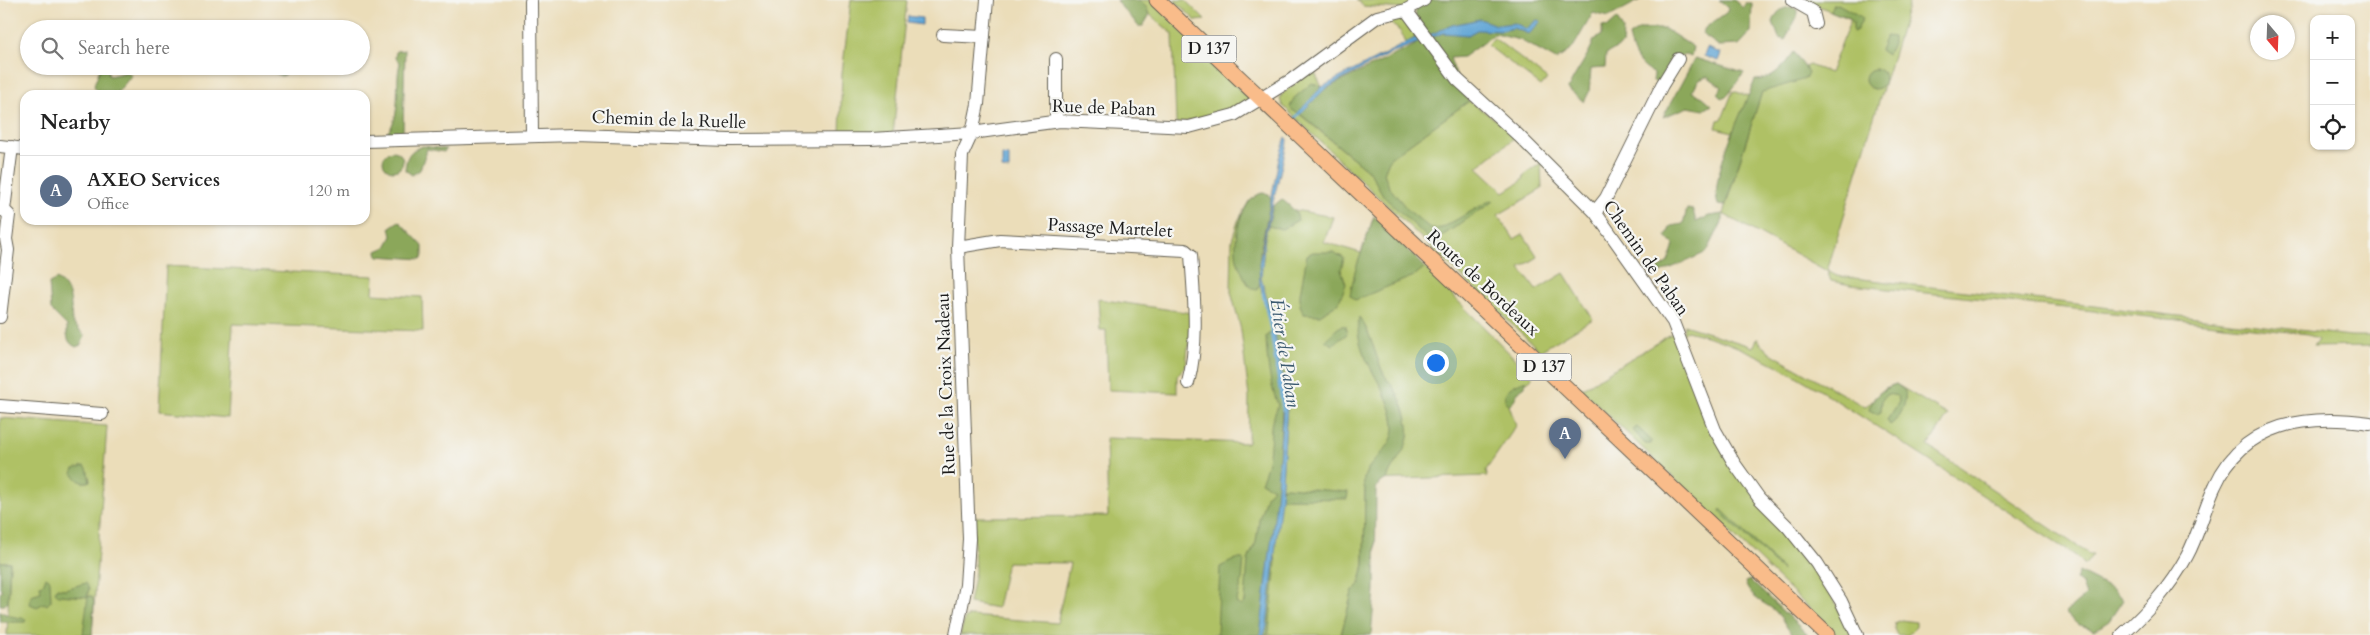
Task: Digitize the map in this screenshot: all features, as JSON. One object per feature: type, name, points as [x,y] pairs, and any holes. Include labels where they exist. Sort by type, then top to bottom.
[{"type":"main road","name":"Route de Bordeaux","points":[[1157,0],[1828,635]]},
{"type":"street","name":"Rue de la Croix Nadeau","points":[[956,635],[966,585],[969,539],[958,247],[962,155],[972,134],[978,104],[987,0]]},
{"type":"street","name":"Rue de Paban","points":[[972,134],[1056,121],[1189,128],[1234,114],[1292,80],[1377,17],[1406,10],[1424,0]]},
{"type":"street","points":[[1792,0],[1813,12],[1816,24]]},
{"type":"street","points":[[531,1],[532,136]]},
{"type":"street","name":"Chemin de Paban","points":[[1406,10],[1457,79],[1518,135],[1595,212],[1673,322],[1715,430],[1734,463],[1759,498],[1788,527],[1817,563],[1841,601],[1857,635]]},
{"type":"street","points":[[944,35],[984,37]]},
{"type":"street","points":[[1056,59],[1056,121]]},
{"type":"street","points":[[1595,212],[1606,198],[1678,59]]},
{"type":"street","name":"Chemin de la Ruelle","points":[[370,141],[532,136],[622,136],[729,140],[870,139],[972,134]]},
{"type":"street","points":[[0,317],[8,250],[6,239],[9,214],[2,210],[6,147],[20,148]]},
{"type":"street","name":"Passage Martelet","points":[[958,247],[1000,240],[1185,250],[1191,255],[1194,310],[1193,366],[1188,383]]},
{"type":"street","points":[[0,406],[102,414]]},
{"type":"street","points":[[2122,635],[2157,603],[2174,579],[2188,554],[2215,485],[2229,463],[2250,442],[2275,427],[2298,420],[2322,418],[2370,422]]},
{"type":"green space","points":[[851,0],[907,0],[893,135],[840,135],[842,73]]},
{"type":"green space","points":[[1117,0],[1139,0],[1147,8],[1149,16],[1143,26],[1138,26]]},
{"type":"green space","points":[[1139,0],[1151,0],[1223,68],[1240,91],[1251,99],[1237,109],[1176,124],[1173,34],[1148,13],[1147,8]]},
{"type":"green space","points":[[1174,0],[1185,0],[1205,20],[1196,21]]},
{"type":"green space","points":[[1356,0],[1418,0],[1402,9],[1363,6]]},
{"type":"green space","points":[[1429,0],[1640,0],[1609,17],[1593,13],[1572,49],[1556,60],[1520,40],[1495,34],[1463,57],[1450,58],[1462,92],[1469,101],[1390,158],[1384,173],[1389,187],[1408,210],[1431,229],[1442,228],[1491,200],[1494,201],[1436,240],[1430,240],[1384,197],[1370,172],[1300,114],[1325,89],[1415,45],[1416,8]]},
{"type":"green space","points":[[1719,0],[1734,0],[1743,8],[1746,3],[1752,3],[1751,32],[1739,45],[1719,46],[1702,34],[1705,28],[1727,12],[1728,7]]},
{"type":"green space","points":[[1803,0],[1910,0],[1827,271],[1723,214],[1764,85],[1809,65],[1830,73],[1851,19]]},
{"type":"green space","points":[[1838,4],[1863,18],[1857,30],[1853,32],[1853,22],[1848,17],[1831,12],[1832,5]]},
{"type":"green space","points":[[1792,7],[1797,10],[1797,17],[1785,40],[1779,38],[1773,22],[1780,11]]},
{"type":"green space","points":[[1384,18],[1408,18],[1415,24],[1415,38],[1406,43],[1401,32]]},
{"type":"green space","points":[[1617,19],[1623,30],[1622,45],[1606,54],[1605,68],[1591,69],[1589,92],[1584,102],[1568,89],[1594,40],[1602,35],[1602,26],[1608,27]]},
{"type":"green space","points":[[1640,29],[1665,29],[1693,47],[1691,57],[1685,55],[1671,59],[1660,83],[1653,81],[1654,74],[1643,67],[1634,54],[1629,36]]},
{"type":"green space","points":[[1886,36],[1893,37],[1893,44],[1887,55],[1880,50]]},
{"type":"green space","points":[[1494,38],[1547,79],[1541,86],[1487,45]]},
{"type":"green space","points":[[405,50],[403,133],[391,136],[387,133],[392,125],[397,108],[400,63],[395,58],[396,51]]},
{"type":"green space","points":[[1794,52],[1808,72],[1805,79],[1762,92],[1725,206],[1718,205],[1716,194],[1722,162],[1755,80],[1773,75]]},
{"type":"green space","points":[[1695,58],[1744,73],[1728,95],[1722,98],[1718,94],[1722,87],[1707,76],[1698,81],[1692,92],[1703,97],[1712,105],[1704,110],[1688,107],[1663,117]]},
{"type":"green space","points":[[1313,69],[1322,87],[1298,113],[1370,172],[1469,101],[1518,135],[1477,167],[1504,192],[1523,180],[1524,175],[1541,163],[1542,189],[1498,215],[1514,239],[1523,234],[1538,257],[1520,268],[1536,290],[1564,273],[1593,319],[1540,351],[1282,105],[1280,99],[1282,94]]},
{"type":"green space","points":[[1875,69],[1882,72],[1885,79],[1882,86],[1875,89],[1868,86],[1865,79],[1868,72]]},
{"type":"green space","points":[[98,75],[132,75],[120,90],[96,90],[94,85]]},
{"type":"green space","points":[[1312,83],[1322,87],[1298,113],[1293,111],[1290,107],[1294,98]]},
{"type":"green space","points":[[1733,91],[1749,96],[1733,132],[1716,128],[1718,120],[1722,119]]},
{"type":"green space","points":[[423,146],[446,149],[444,152],[427,149],[420,170],[412,175],[405,170],[407,158],[411,152]]},
{"type":"green space","points":[[389,151],[397,151],[403,157],[403,165],[397,171],[389,171],[383,165],[383,157]]},
{"type":"green space","points":[[1262,193],[1269,194],[1271,199],[1260,251],[1260,283],[1257,290],[1251,287],[1244,277],[1237,261],[1236,244],[1238,226],[1245,209],[1255,196]]},
{"type":"green space","points":[[1282,199],[1296,212],[1298,220],[1282,229],[1268,226],[1273,206]]},
{"type":"green space","points":[[1249,201],[1271,205],[1262,242],[1259,275],[1283,409],[1262,635],[960,635],[965,618],[970,616],[1057,623],[1070,563],[1007,562],[997,608],[969,603],[975,571],[973,517],[1108,516],[1106,438],[1248,443],[1249,397],[1241,330],[1231,292],[1232,240],[1238,221]]},
{"type":"green space","points":[[1273,206],[1333,217],[1324,242],[1361,253],[1374,216],[1533,377],[1507,399],[1516,426],[1486,470],[1487,476],[1372,480],[1365,490],[1364,564],[1360,583],[1352,593],[1341,635],[1264,635],[1281,495],[1287,406],[1274,328],[1261,277],[1265,236]]},
{"type":"green space","points":[[1687,209],[1693,210],[1696,222],[1709,216],[1723,214],[1723,220],[1707,252],[1660,273],[1658,269],[1668,262],[1674,245],[1666,236],[1671,226],[1683,224]]},
{"type":"green space","points":[[1374,216],[1425,267],[1414,276],[1355,300],[1350,295],[1355,271]]},
{"type":"green space","points":[[399,221],[423,246],[423,256],[421,259],[378,256],[377,251],[386,247],[392,236],[390,227]]},
{"type":"green space","points":[[1313,252],[1333,252],[1344,258],[1341,270],[1346,284],[1339,302],[1320,315],[1304,314],[1300,305],[1300,294],[1307,255]]},
{"type":"green space","points":[[166,266],[374,276],[373,294],[422,297],[423,331],[233,324],[228,418],[159,411]]},
{"type":"green space","points":[[1827,271],[1837,276],[2350,336],[2370,336],[2370,346],[2313,347],[2318,340],[2308,334],[1851,285],[1831,281]]},
{"type":"green space","points":[[57,279],[69,293],[72,322],[85,336],[81,345],[76,347],[69,341],[67,326],[51,310],[49,283]]},
{"type":"green space","points":[[1098,299],[1192,313],[1186,365],[1177,376],[1177,393],[1108,390],[1106,330],[1100,330]]},
{"type":"green space","points":[[1359,317],[1369,336],[1383,373],[1400,400],[1409,433],[1404,449],[1387,479],[1379,483],[1376,489],[1375,591],[1371,635],[1341,635],[1352,593],[1360,583],[1364,564],[1364,481],[1366,473],[1388,445],[1394,428],[1387,400],[1361,346],[1358,332]]},
{"type":"green space","points":[[1684,325],[1753,347],[1758,338],[1762,346],[1774,355],[1865,407],[1885,388],[1896,384],[1948,415],[1928,446],[2089,554],[2093,554],[2085,565],[2076,556],[1789,372],[1764,359],[1714,338],[1687,331],[1683,333]]},
{"type":"green space","points":[[1340,326],[1346,326],[1347,334],[1332,345],[1325,340]]},
{"type":"green space","points":[[1275,330],[1282,333],[1285,357],[1274,551],[1276,562],[1269,631],[1268,635],[1217,635],[1220,567],[1236,559],[1244,559],[1242,582],[1236,603],[1241,606],[1245,602],[1248,560],[1256,542],[1259,520],[1266,496],[1273,488],[1261,482],[1268,462],[1272,422],[1278,405],[1269,371],[1266,336]]},
{"type":"green space","points":[[1676,331],[1715,430],[1812,560],[1853,635],[1837,635],[1581,389]]},
{"type":"green space","points":[[1526,380],[1525,386],[1519,391],[1509,406],[1505,397],[1508,389]]},
{"type":"green space","points":[[1896,384],[1905,391],[1905,400],[1900,414],[1890,425],[1887,420],[1899,402],[1898,396],[1887,394],[1882,400],[1881,412],[1877,414],[1869,410],[1872,401],[1879,394]]},
{"type":"green space","points":[[0,418],[107,426],[92,635],[7,635],[10,562],[0,562]]},
{"type":"green space","points":[[1637,427],[1652,441],[1651,444],[1645,444],[1633,430]]},
{"type":"green space","points":[[84,466],[87,468],[90,481],[87,482],[80,481],[72,473],[74,469]]},
{"type":"green space","points":[[1281,488],[1348,492],[1347,499],[1280,498]]},
{"type":"green space","points":[[1721,509],[1781,568],[1782,571],[1720,512]]},
{"type":"green space","points":[[0,562],[10,562],[8,601],[5,605],[0,605],[0,593],[2,591],[0,587]]},
{"type":"green space","points":[[2079,572],[2114,590],[2123,600],[2109,621],[2095,630],[2077,624],[2065,613],[2086,595],[2082,584],[2076,579]]},
{"type":"green space","points":[[46,577],[50,580],[51,601],[47,605],[44,603],[37,607],[30,604],[31,595],[41,592],[40,585],[44,583]]},
{"type":"green space","points":[[1750,580],[1808,635],[1793,635],[1776,612],[1754,597],[1745,582]]},
{"type":"green space","points":[[86,583],[89,589],[87,597],[58,595],[55,592],[57,588],[65,589]]},
{"type":"green space","points":[[88,596],[92,596],[94,603],[92,635],[83,635]]},
{"type":"green space","points":[[0,611],[10,616],[26,619],[25,622],[0,622]]},
{"type":"green space","points":[[1901,620],[1916,622],[1916,627],[1908,635],[1897,635],[1894,629],[1895,623]]},
{"type":"water","points":[[908,16],[922,18],[922,25],[907,23]]},
{"type":"water","points":[[1480,19],[1496,25],[1515,23],[1526,29],[1537,20],[1541,21],[1529,34],[1513,28],[1500,31],[1477,30],[1468,35],[1443,33],[1391,53],[1325,89],[1300,114],[1298,113],[1322,87],[1423,34],[1425,37],[1452,25]]},
{"type":"water","points":[[1707,48],[1721,53],[1718,61],[1704,56]]},
{"type":"water","points":[[1286,137],[1288,139],[1265,236],[1261,277],[1274,328],[1287,406],[1281,498],[1267,626],[1264,635],[1260,635],[1275,511],[1283,409],[1273,341],[1260,283],[1259,264],[1279,158]]},
{"type":"water","points":[[1002,155],[1009,156],[1009,170],[1002,169]]},
{"type":"waterway","name":"Étier de Paban","points":[[1295,118],[1318,93]]},
{"type":"waterway","name":"Étier de Paban","points":[[1263,293],[1283,410]]},
{"type":"place","name":"AXEO Services","points":[[1565,459]]}]
